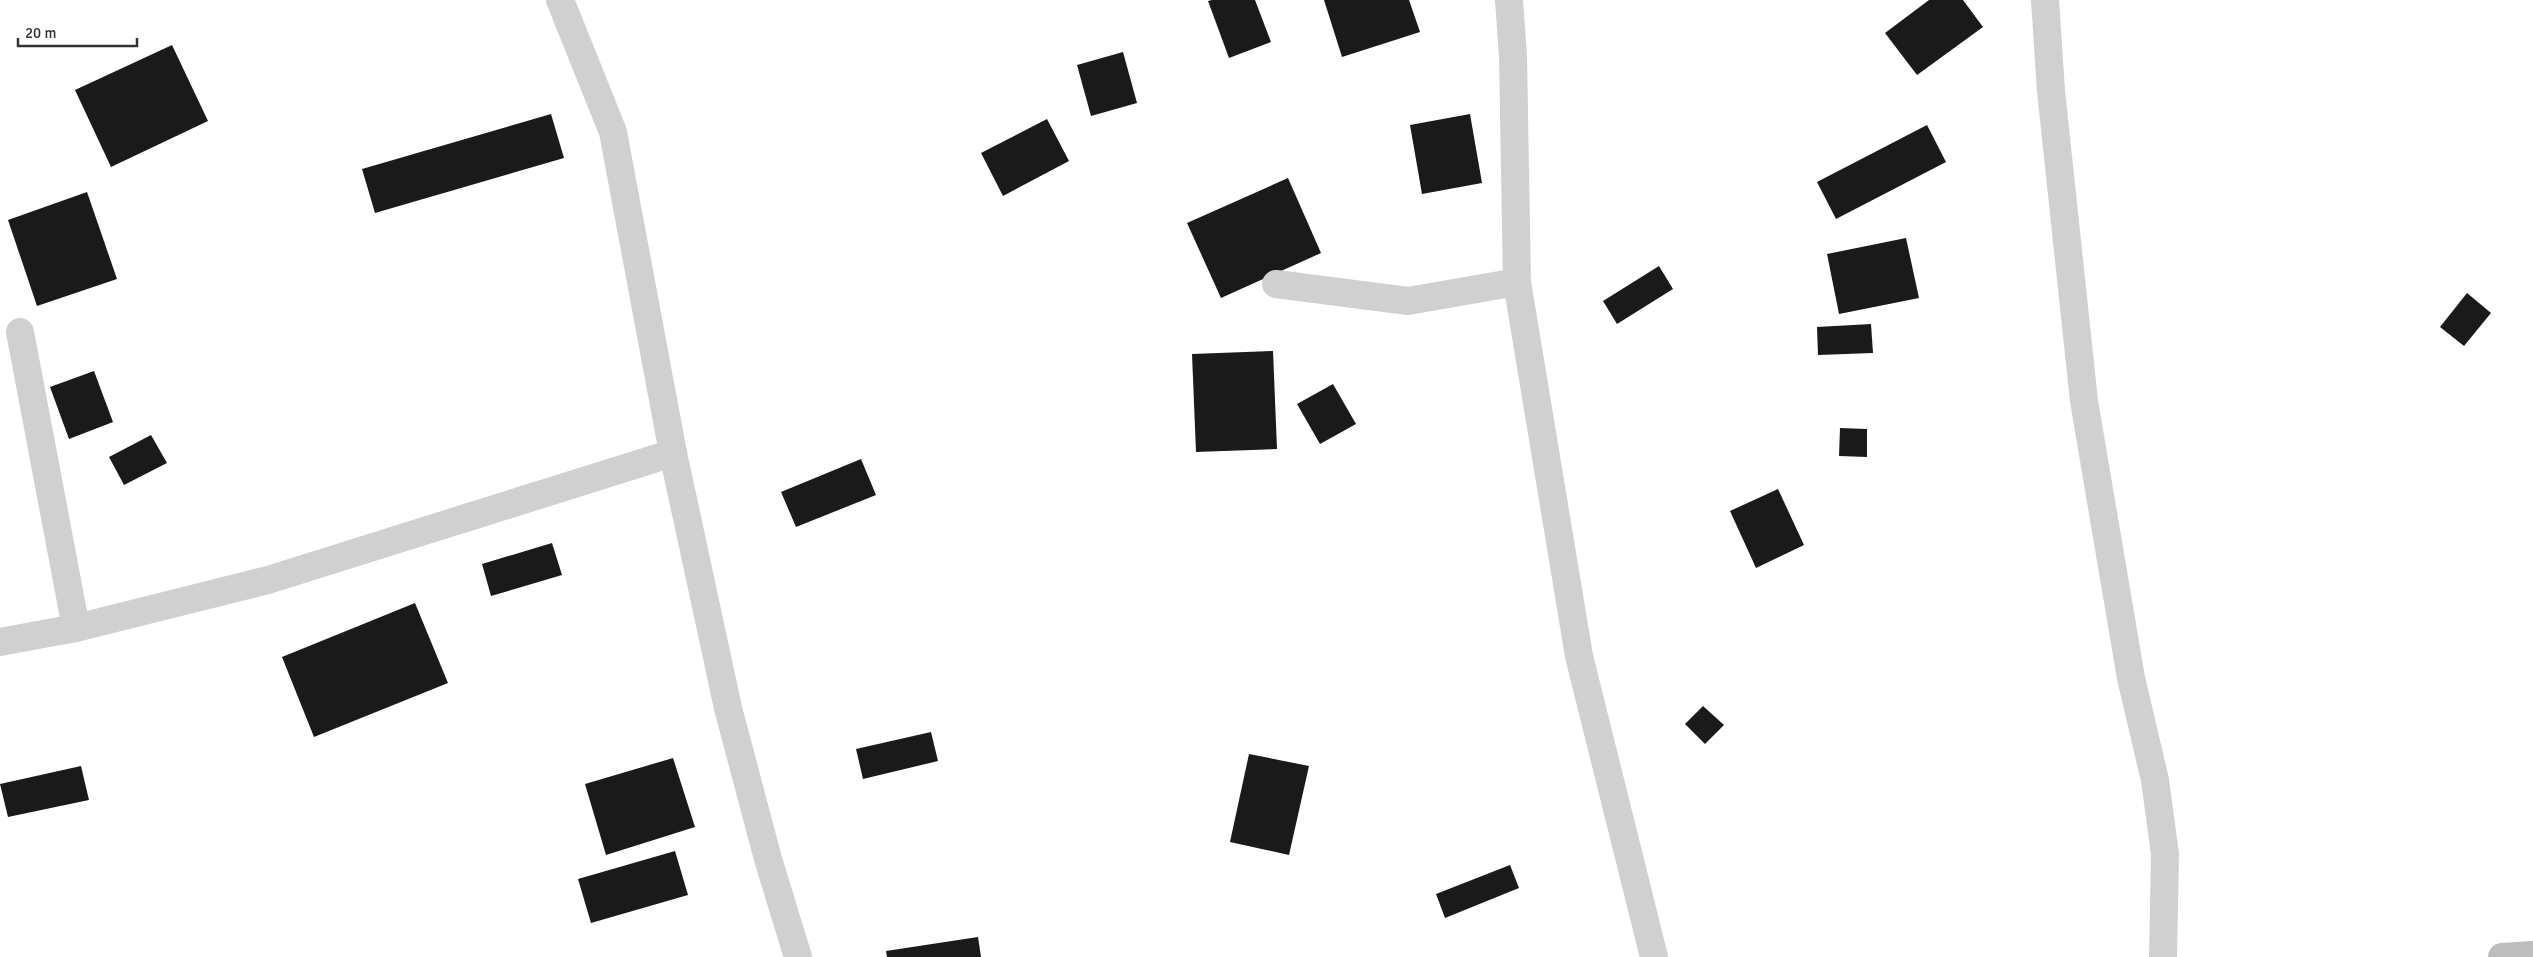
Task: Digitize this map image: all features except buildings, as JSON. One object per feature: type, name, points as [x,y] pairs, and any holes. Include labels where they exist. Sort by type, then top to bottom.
[{"type":"street","points":[[560,0],[613,132],[673,453],[728,708],[768,859],[798,957]]},
{"type":"street","points":[[1509,0],[1513,56],[1516,282],[1579,656],[1654,957]]},
{"type":"street","points":[[2045,0],[2051,92],[2084,400],[2131,678],[2155,780],[2165,854],[2163,957]]},
{"type":"street","points":[[1276,284],[1408,301],[1516,282]]},
{"type":"street","points":[[20,332],[76,628]]},
{"type":"street","points":[[0,642],[76,628],[268,580],[673,453]]},
{"type":"street","points":[[2502,957],[2533,955]]}]
